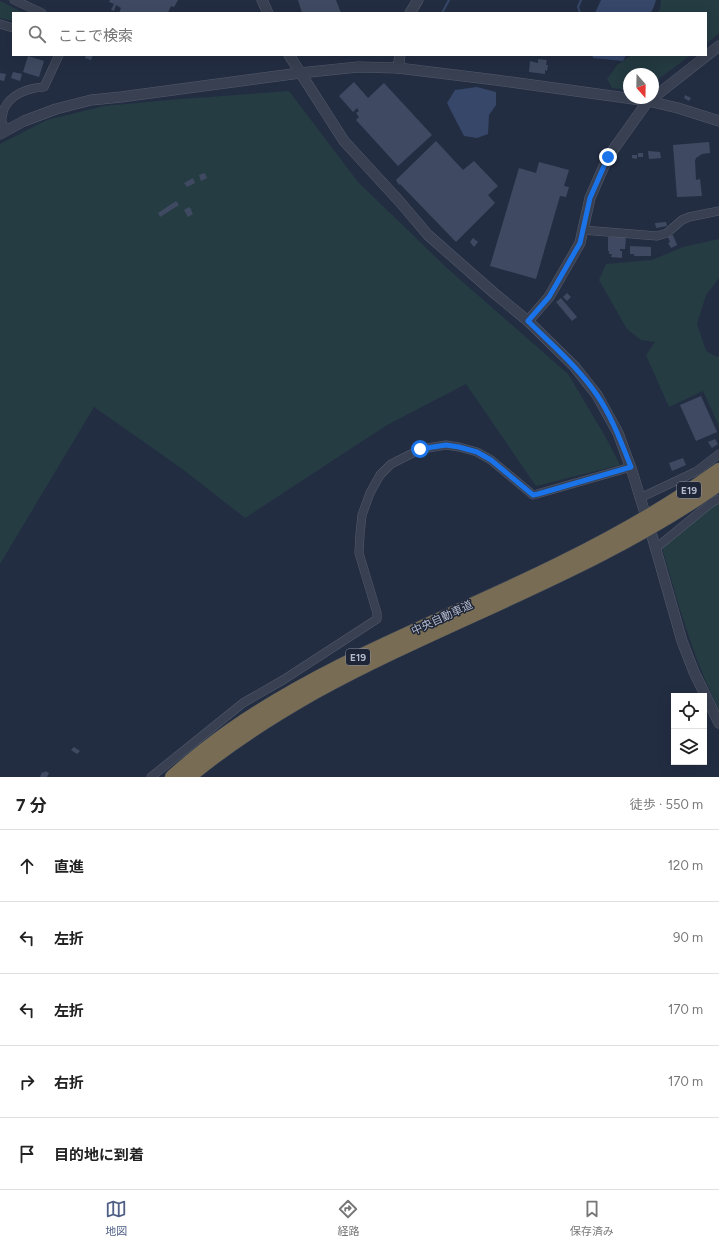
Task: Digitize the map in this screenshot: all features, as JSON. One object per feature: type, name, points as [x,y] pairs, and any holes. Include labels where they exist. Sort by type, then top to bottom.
[{"type":"highway","name":"中央自動車道","points":[[172,777],[193,758],[231,730],[279,700],[346,662],[560,563],[608,539],[652,514],[719,470]]},
{"type":"highway","name":"中央自動車道","points":[[189,777],[238,739],[285,709],[338,680],[425,637],[564,573],[613,548],[658,523],[719,484]]},
{"type":"street","points":[[14,0],[40,12]]},
{"type":"street","points":[[262,0],[268,12]]},
{"type":"street","points":[[411,12],[418,0]]},
{"type":"street","points":[[0,24],[12,28]]},
{"type":"street","points":[[707,55],[719,46]]},
{"type":"street","points":[[59,56],[44,87],[24,91],[14,97],[6,105],[2,114],[3,132],[56,110],[91,100],[358,67],[398,68],[623,96]]},
{"type":"street","points":[[291,56],[344,141],[428,235],[528,321],[574,366],[597,395],[618,433],[631,467],[644,510]]},
{"type":"street","points":[[398,68],[400,56]]},
{"type":"street","points":[[659,93],[706,56]]},
{"type":"street","points":[[659,102],[719,121]]},
{"type":"street","points":[[528,321],[549,297],[580,243],[590,198],[608,157],[647,104]]},
{"type":"street","points":[[583,230],[657,236],[667,233],[682,220],[689,217],[719,211]]},
{"type":"street","points":[[151,777],[242,703],[282,680],[377,619],[377,613],[359,553],[360,534],[362,515],[370,492],[380,475],[392,464],[420,449],[446,445],[459,447],[477,452],[491,460],[533,495],[631,467]]},
{"type":"street","points":[[640,498],[697,471],[719,454]]},
{"type":"street","points":[[656,548],[719,499]]},
{"type":"street","points":[[652,536],[682,641],[694,672],[719,723]]},
{"type":"shaded area","points":[[661,0],[719,0],[719,33],[707,43],[707,12],[658,12],[660,9]]},
{"type":"shaded area","points":[[0,1],[22,12],[12,12],[12,21],[0,18]]},
{"type":"shaded area","points":[[630,56],[690,56],[659,79],[659,68],[623,68],[623,89],[612,88],[607,79],[617,65]]},
{"type":"shaded area","points":[[289,91],[358,182],[449,270],[568,374],[605,436],[620,465],[536,486],[466,384],[387,425],[245,518],[181,468],[94,407],[0,564],[0,144],[47,120],[104,106]]},
{"type":"shaded area","points":[[719,239],[719,278],[706,295],[697,324],[706,351],[717,357],[719,356],[719,426],[703,391],[669,407],[646,355],[655,342],[641,340],[627,329],[599,280],[606,264],[652,260],[683,247]]},
{"type":"shaded area","points":[[719,501],[719,709],[701,670],[680,609],[662,548]]},
{"type":"water","points":[[601,0],[656,0],[651,12],[595,12]]},
{"type":"water","points":[[592,56],[626,56],[623,61],[593,58]]},
{"type":"water","points":[[477,87],[496,92],[496,105],[489,115],[488,134],[477,138],[464,136],[447,103],[455,90]]},
{"type":"building","points":[[110,0],[178,0],[174,7],[171,6],[168,12],[119,12],[121,8],[116,5],[114,11],[111,10],[114,4],[109,2]]},
{"type":"building","points":[[298,0],[336,0],[341,12],[302,12]]},
{"type":"building","points":[[28,56],[44,61],[39,77],[23,72]]},
{"type":"building","points":[[86,56],[93,56],[91,60],[85,58]]},
{"type":"building","points":[[538,59],[547,60],[546,65],[548,65],[547,71],[545,70],[545,74],[529,72],[530,61],[538,63]]},
{"type":"building","points":[[13,72],[22,74],[20,81],[11,78]]},
{"type":"building","points":[[0,73],[6,74],[4,81],[0,80]]},
{"type":"building","points":[[354,82],[368,98],[384,83],[432,135],[398,166],[356,120],[359,117],[356,113],[359,111],[357,108],[353,112],[339,96]]},
{"type":"building","points":[[685,95],[691,98],[689,101],[684,98]]},
{"type":"building","points":[[436,141],[463,170],[474,161],[498,186],[488,195],[495,203],[456,242],[400,184],[399,185],[396,180]]},
{"type":"building","points":[[709,142],[710,153],[702,154],[696,158],[695,161],[696,180],[700,179],[702,196],[677,197],[673,145]]},
{"type":"building","points":[[648,151],[660,152],[661,158],[649,159]]},
{"type":"building","points":[[638,153],[643,153],[643,157],[638,157]]},
{"type":"building","points":[[632,155],[637,155],[637,159],[632,158]]},
{"type":"building","points":[[539,162],[569,170],[564,186],[569,187],[566,197],[560,196],[536,279],[490,266],[519,168],[536,173]]},
{"type":"building","points":[[205,173],[207,178],[201,181],[199,175]]},
{"type":"building","points":[[193,178],[195,183],[187,187],[184,183]]},
{"type":"building","points":[[176,201],[179,205],[160,217],[158,213]]},
{"type":"building","points":[[189,207],[193,214],[188,217],[184,210]]},
{"type":"building","points":[[666,222],[667,226],[656,228],[655,223]]},
{"type":"building","points":[[673,235],[677,245],[671,248],[668,243],[670,242],[668,237]]},
{"type":"building","points":[[608,237],[626,237],[625,249],[620,249],[620,251],[622,251],[622,258],[611,257],[612,254],[609,254]]},
{"type":"building","points":[[473,238],[478,242],[474,247],[470,242]]},
{"type":"building","points":[[630,246],[651,247],[651,256],[634,256],[634,254],[630,254]]},
{"type":"building","points":[[567,293],[571,297],[567,301],[563,297]]},
{"type":"building","points":[[561,298],[577,317],[572,321],[556,302]]},
{"type":"building","points":[[701,396],[717,432],[696,441],[680,405]]},
{"type":"building","points":[[715,439],[718,444],[712,448],[708,442]]},
{"type":"building","points":[[683,458],[686,465],[672,471],[669,463]]},
{"type":"building","points":[[74,747],[80,751],[77,754],[71,750]]},
{"type":"building","points":[[45,771],[49,773],[47,777],[40,777],[42,772],[44,773]]},
{"type":"waterway","points":[[443,12],[449,0]]},
{"type":"waterway","points":[[580,12],[578,7],[581,0]]},
{"type":"route","points":[[420,449],[446,445],[477,452],[491,460],[533,495],[631,467],[618,433],[597,395],[574,366],[528,321],[549,297],[580,243],[590,198],[608,157]]}]
